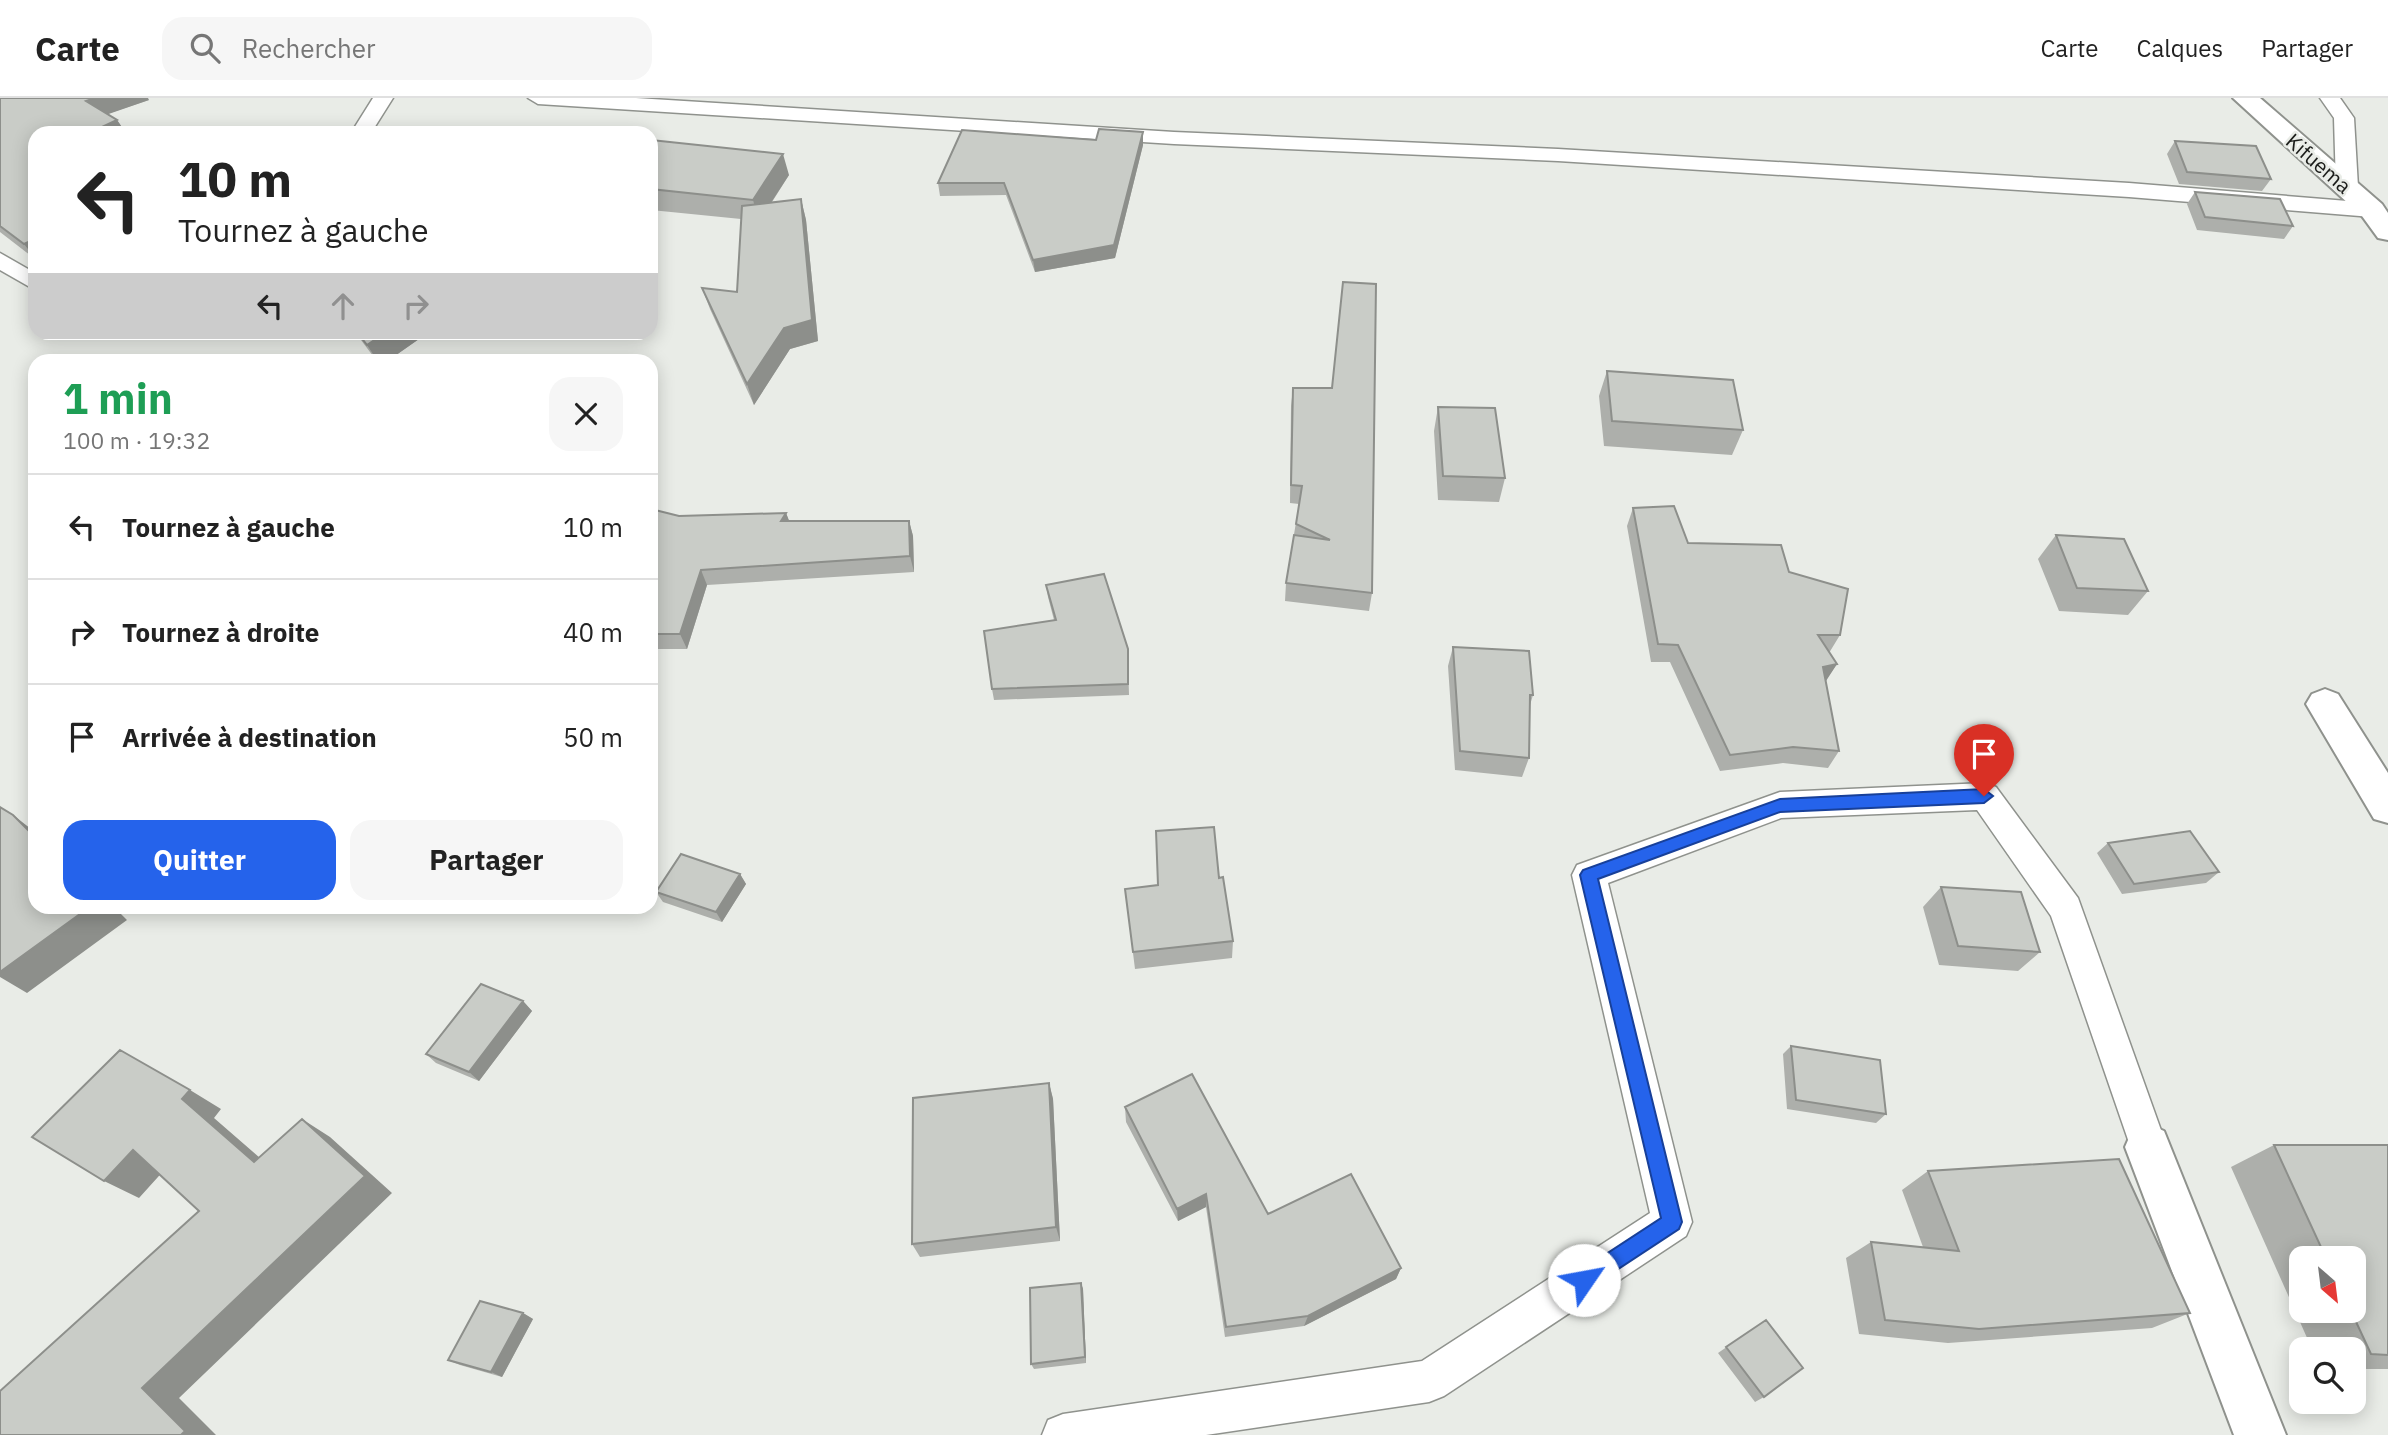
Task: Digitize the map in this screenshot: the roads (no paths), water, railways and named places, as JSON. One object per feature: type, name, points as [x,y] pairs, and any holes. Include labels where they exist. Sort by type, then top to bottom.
[{"type":"street","name":"Kifuema","points":[[2245,98],[2372,210],[2388,232]]},
{"type":"street","points":[[2325,704],[2388,807]]},
{"type":"street","points":[[2148,1147],[2260,1435]]},
{"type":"lane","points":[[366,126],[383,98]]},
{"type":"lane","points":[[538,98],[1174,138],[1558,155],[2129,190],[2372,210]]},
{"type":"lane","points":[[2330,98],[2344,118],[2347,187]]},
{"type":"lane","points":[[0,260],[28,278]]},
{"type":"lane","points":[[1063,1435],[1429,1381],[1672,1222],[1589,875],[1780,805],[1984,796],[2066,909],[2148,1147]]}]
